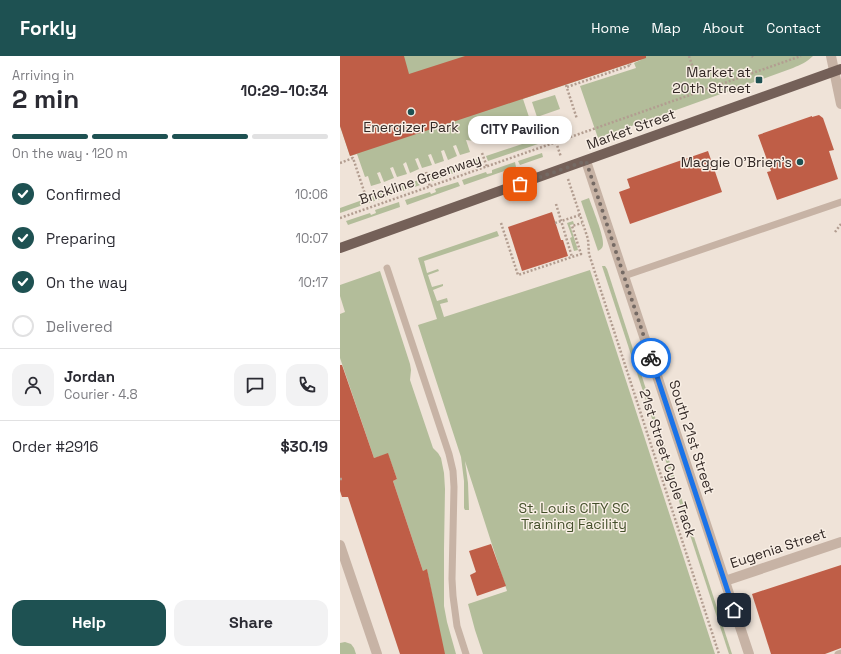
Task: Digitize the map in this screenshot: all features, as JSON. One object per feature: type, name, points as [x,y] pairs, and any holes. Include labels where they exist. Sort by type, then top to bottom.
[{"type":"main road","name":"Market Street","points":[[340,248],[838,70]]},
{"type":"street","points":[[831,56],[838,70],[841,104]]},
{"type":"street","name":"South 21st Street","points":[[586,161],[749,654]]},
{"type":"street","name":"Eugenia Street","points":[[725,581],[841,542]]},
{"type":"street","points":[[340,545],[377,654]]},
{"type":"lane","points":[[624,276],[841,202]]},
{"type":"lane","points":[[387,268],[449,454],[453,471],[452,596],[457,626],[466,654]]},
{"type":"path","points":[[689,56],[696,77]]},
{"type":"path","name":"Brickline Greenway","points":[[340,218],[801,56]]},
{"type":"path","points":[[577,119],[566,86],[631,65],[630,64]]},
{"type":"path","points":[[556,142],[559,152]]},
{"type":"path","points":[[482,153],[487,167]]},
{"type":"path","points":[[340,163],[352,157],[365,194]]},
{"type":"path","points":[[426,172],[430,186]]},
{"type":"path","name":"21st Street Cycle Track","points":[[570,187],[588,239],[589,254],[719,654]]},
{"type":"path","points":[[556,204],[572,257]]},
{"type":"path","points":[[555,223],[580,215]]},
{"type":"path","points":[[501,223],[518,275],[581,254],[572,226],[582,223]]},
{"type":"path","points":[[835,232],[841,224]]},
{"type":"path","points":[[507,240],[511,238]]},
{"type":"green space","points":[[340,56],[813,56],[806,62],[793,68],[598,138],[580,86],[636,68],[634,63],[643,59],[523,99],[530,120],[527,121],[530,131],[521,134],[517,122],[501,135],[473,141],[466,140],[470,152],[460,155],[456,145],[453,146],[457,156],[448,160],[444,150],[441,151],[444,161],[435,164],[431,154],[428,155],[432,165],[422,168],[418,158],[415,159],[419,169],[410,173],[406,162],[403,164],[407,174],[397,177],[393,167],[390,168],[394,178],[384,182],[380,172],[377,173],[381,183],[371,186],[368,176],[365,177],[357,154],[350,156],[340,126]]},
{"type":"green space","points":[[555,95],[560,109],[537,117],[532,102]]},
{"type":"green space","points":[[537,139],[538,144],[488,161],[486,156]]},
{"type":"green space","points":[[542,153],[543,157],[520,165],[518,161]]},
{"type":"green space","points":[[480,158],[482,163],[432,181],[430,176]]},
{"type":"green space","points":[[515,162],[516,167],[464,185],[462,180],[486,172],[487,174],[492,173],[492,170]]},
{"type":"green space","points":[[424,178],[426,183],[340,213],[340,208]]},
{"type":"green space","points":[[458,182],[460,186],[407,205],[405,200],[430,192],[431,194],[436,192],[435,189]]},
{"type":"green space","points":[[589,198],[603,240],[603,246],[598,251],[581,201]]},
{"type":"green space","points":[[399,202],[400,207],[348,225],[346,221],[370,213],[371,215],[376,213],[375,210]]},
{"type":"green space","points":[[573,221],[574,224],[570,225],[578,250],[574,251],[570,238],[572,237],[567,223]]},
{"type":"green space","name":"St. Louis CITY SC Training Facility","points":[[497,231],[499,236],[424,261],[427,273],[438,269],[439,271],[428,275],[432,287],[443,284],[443,286],[433,290],[437,301],[447,298],[448,302],[440,304],[444,317],[590,270],[715,654],[483,654],[468,604],[507,591],[465,461],[468,483],[469,510],[465,510],[464,508],[464,481],[461,457],[418,325],[437,319],[418,258]]},
{"type":"green space","points":[[602,266],[605,266],[607,269],[732,654],[729,654]]},
{"type":"green space","points":[[380,271],[410,364],[410,380],[433,448],[441,458],[444,473],[444,606],[456,654],[444,654],[427,570],[423,571],[393,481],[397,479],[388,454],[374,458],[340,358],[340,314],[345,312],[340,296],[340,285]]},
{"type":"green space","points":[[345,642],[351,644],[356,654],[340,654],[340,643]]},
{"type":"building","name":"Energizer Park","points":[[340,56],[404,56],[409,74],[465,56],[646,56],[646,58],[350,156],[340,126]]},
{"type":"building","name":"Maggie O'Brien's","points":[[819,115],[823,118],[834,150],[829,151],[838,179],[777,200],[767,172],[771,171],[758,135],[812,116]]},
{"type":"building","points":[[708,151],[722,192],[630,224],[619,192],[630,188],[627,179]]},
{"type":"building","points":[[552,212],[568,256],[522,271],[508,227]]},
{"type":"building","points":[[340,365],[342,365],[374,458],[388,453],[397,479],[393,481],[423,571],[427,569],[445,654],[400,654],[348,497],[342,497],[340,491]]},
{"type":"building","points":[[491,544],[506,586],[477,596],[470,575],[476,572],[469,551]]},
{"type":"building","points":[[841,565],[841,648],[825,654],[771,654],[752,594]]},
{"type":"way so far","points":[[520,184],[586,161],[651,358]]},
{"type":"place","name":"Market at 20th Street","points":[[759,80]]},
{"type":"place","name":"Energizer Park","points":[[411,112]]},
{"type":"place","name":"Maggie O'Brien's","points":[[800,162]]},
{"type":"place","name":"CITY Pavilion","points":[[520,184]]},
{"type":"route","points":[[651,358],[734,610]]}]
